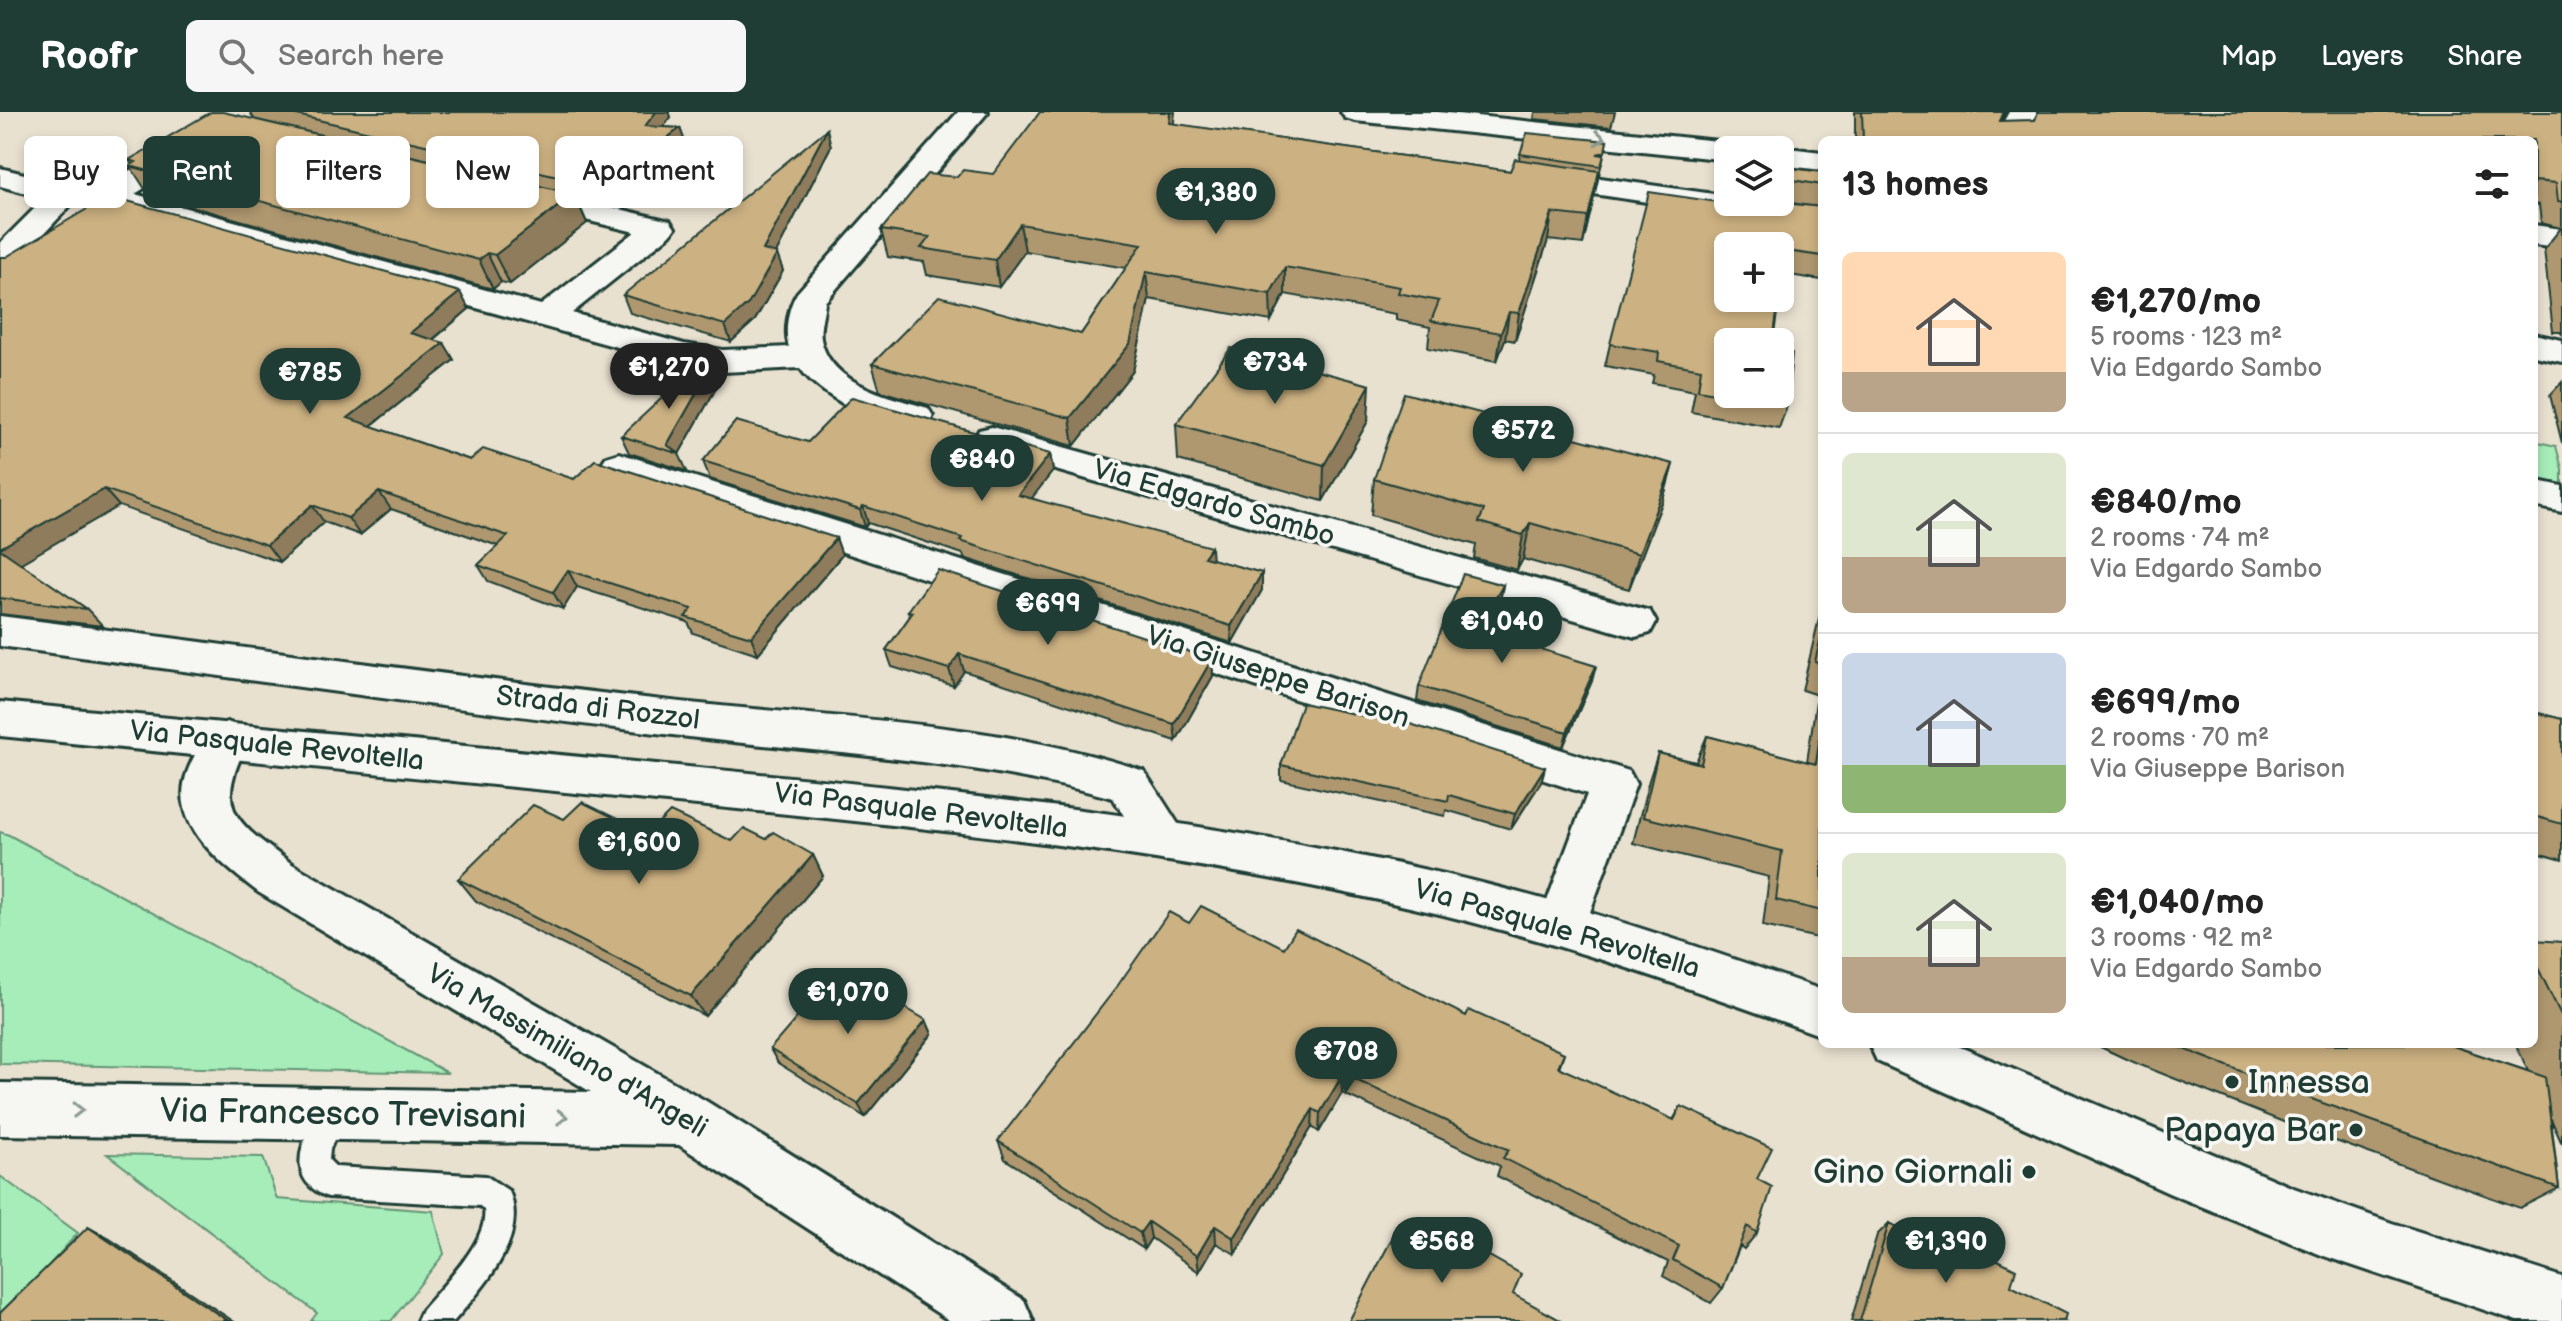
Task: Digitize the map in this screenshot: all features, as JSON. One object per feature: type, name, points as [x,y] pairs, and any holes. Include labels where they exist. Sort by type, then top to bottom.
[{"type":"street","points":[[547,317],[659,228],[227,125],[109,196],[547,317],[682,354],[723,361],[810,357],[803,337],[809,300],[974,112]]},
{"type":"street","points":[[1355,112],[1399,114],[1714,149]]},
{"type":"street","points":[[2010,136],[2023,112]]},
{"type":"street","points":[[1794,158],[1818,161]]},
{"type":"street","points":[[1511,174],[1818,218]]},
{"type":"street","points":[[0,177],[66,194],[0,262]]},
{"type":"street","points":[[2538,236],[2562,239]]},
{"type":"street","points":[[2538,346],[2562,351]]},
{"type":"street","name":"Via Edgardo Sambo","points":[[810,357],[820,374],[859,400],[1635,622]]},
{"type":"street","name":"Via Giuseppe Barison","points":[[619,466],[1613,784],[1563,925]]},
{"type":"street","points":[[2538,494],[2562,499]]},
{"type":"street","name":"Strada di Rozzol","points":[[0,631],[616,711],[879,737],[1045,762],[1128,784],[1165,841]]},
{"type":"street","name":"Via Pasquale Revoltella","points":[[0,719],[986,816],[1165,841],[1412,887],[1563,925],[1652,952],[1818,1012]]},
{"type":"street","name":"Via Massimiliano d'Angeli","points":[[227,740],[212,761],[204,788],[212,819],[230,843],[275,878],[687,1119],[1003,1321]]},
{"type":"street","points":[[1904,1048],[2295,1217],[2416,1260],[2562,1306]]},
{"type":"street","name":"Via Francesco Trevisani","points":[[0,1109],[687,1119]]},
{"type":"lane","points":[[330,1114],[315,1149],[314,1164],[328,1182],[486,1191],[497,1196],[501,1204],[498,1233],[485,1255],[433,1321]]},
{"type":"green space","points":[[2538,442],[2556,446],[2562,469],[2562,492],[2538,487]]},
{"type":"green space","points":[[0,832],[9,835],[448,1073],[0,1064]]},
{"type":"green space","points":[[107,1154],[263,1157],[277,1199],[433,1211],[444,1254],[391,1321],[311,1321],[317,1313]]},
{"type":"green space","points":[[0,1176],[78,1233],[0,1320]]},
{"type":"building","points":[[211,112],[223,112],[326,136],[276,136],[276,205],[260,201],[260,136],[170,136]]},
{"type":"building","points":[[284,112],[656,112],[645,126],[680,128],[670,136],[555,136],[555,176],[539,172],[539,136],[426,136],[426,145],[410,142],[410,136],[386,136]]},
{"type":"building","points":[[1040,112],[1170,112],[1169,123],[1510,171],[1515,159],[1599,171],[1588,217],[1552,213],[1519,313],[1509,312],[1501,333],[1431,321],[1439,301],[1398,293],[1400,287],[1285,267],[1270,294],[1146,272],[1130,344],[1070,418],[872,364],[939,296],[1081,334],[1142,244],[1020,224],[995,260],[921,248],[930,237],[881,230],[927,174],[957,177],[963,170],[993,174]]},
{"type":"building","points":[[1862,112],[2004,112],[2000,121],[2035,120],[2038,112],[2562,112],[2562,202],[2558,201],[2556,183],[2538,181],[2538,136],[1863,136]]},
{"type":"building","points":[[827,129],[763,250],[777,254],[749,303],[725,325],[623,295],[730,208],[743,208],[743,197]]},
{"type":"building","points":[[1527,133],[1607,141],[1605,152],[1597,154],[1604,155],[1601,166],[1520,154]]},
{"type":"building","points":[[143,152],[143,170],[130,166],[136,162],[129,160]]},
{"type":"building","points":[[410,156],[426,159],[426,208],[539,208],[539,186],[555,190],[556,208],[495,255],[487,253],[479,260],[286,208],[410,208]]},
{"type":"building","points":[[1794,168],[1818,171],[1818,184],[1794,180]]},
{"type":"building","points":[[1649,192],[1714,202],[1714,216],[1794,216],[1794,204],[1818,207],[1818,255],[1794,252],[1794,232],[1714,232],[1714,312],[1777,312],[1775,328],[1714,328],[1714,393],[1698,390],[1701,369],[1658,361],[1659,352],[1610,344]]},
{"type":"building","points":[[127,201],[143,205],[143,208],[153,208],[460,292],[410,333],[444,343],[348,418],[470,460],[483,449],[574,479],[595,460],[836,538],[751,637],[685,617],[692,609],[568,570],[553,592],[478,565],[508,536],[379,492],[348,518],[312,505],[267,545],[104,489],[0,548],[0,257],[6,257],[89,208],[127,208]]},
{"type":"building","points":[[1231,348],[1370,385],[1324,465],[1176,424]]},
{"type":"building","points":[[704,359],[712,366],[667,445],[680,454],[621,436]]},
{"type":"building","points":[[1404,393],[1673,464],[1639,554],[1530,523],[1523,535],[1479,522],[1484,510],[1374,479]]},
{"type":"building","points":[[852,397],[1050,454],[1018,495],[1211,547],[1204,557],[1262,573],[1231,626],[960,541],[962,538],[863,506],[860,510],[703,461],[736,421],[808,442]]},
{"type":"building","points":[[0,549],[87,609],[0,598]]},
{"type":"building","points":[[938,570],[1212,659],[1174,724],[959,654],[949,669],[886,650],[913,612],[908,611]]},
{"type":"building","points":[[1463,574],[1503,585],[1478,630],[1596,666],[1567,732],[1419,686]]},
{"type":"building","points":[[1302,703],[1404,722],[1545,767],[1515,814],[1449,795],[1448,801],[1281,765]]},
{"type":"building","points":[[2538,713],[2562,719],[2562,824],[2538,817]]},
{"type":"building","points":[[1707,736],[1816,764],[1818,750],[1818,910],[1776,900],[1782,851],[1643,817],[1658,753],[1701,764]]},
{"type":"building","points":[[582,802],[648,834],[670,812],[732,841],[744,828],[766,839],[773,832],[813,855],[691,996],[458,879],[533,805],[564,819]]},
{"type":"building","points":[[1201,906],[1284,948],[1296,929],[1466,1016],[1469,1010],[1564,1053],[1558,1067],[1674,1120],[1681,1106],[1772,1148],[1757,1179],[1772,1187],[1757,1233],[1747,1226],[1723,1288],[1673,1260],[1679,1246],[1503,1158],[1509,1150],[1343,1074],[1320,1113],[1313,1109],[1234,1238],[1215,1226],[1197,1256],[1148,1222],[1140,1233],[998,1141],[1116,988],[1169,912],[1189,923]]},
{"type":"building","points":[[2538,940],[2562,942],[2562,1017],[2538,968]]},
{"type":"building","points":[[839,969],[926,1020],[858,1104],[770,1049]]},
{"type":"building","points":[[2181,1048],[2459,1048],[2545,1077],[2559,1188],[2317,1101]]},
{"type":"building","points":[[1889,1223],[1941,1250],[1946,1234],[2016,1269],[2011,1286],[2066,1314],[2064,1321],[1860,1321]]},
{"type":"building","points":[[1399,1225],[1442,1250],[1450,1234],[1521,1274],[1513,1294],[1560,1320],[1349,1321]]},
{"type":"building","points":[[88,1227],[228,1321],[0,1321],[0,1313]]},
{"type":"place","name":"Innessa","points":[[2232,1082]]},
{"type":"place","name":"Papaya Bar","points":[[2356,1130]]},
{"type":"place","name":"Gino Giornali","points":[[2029,1172]]}]
